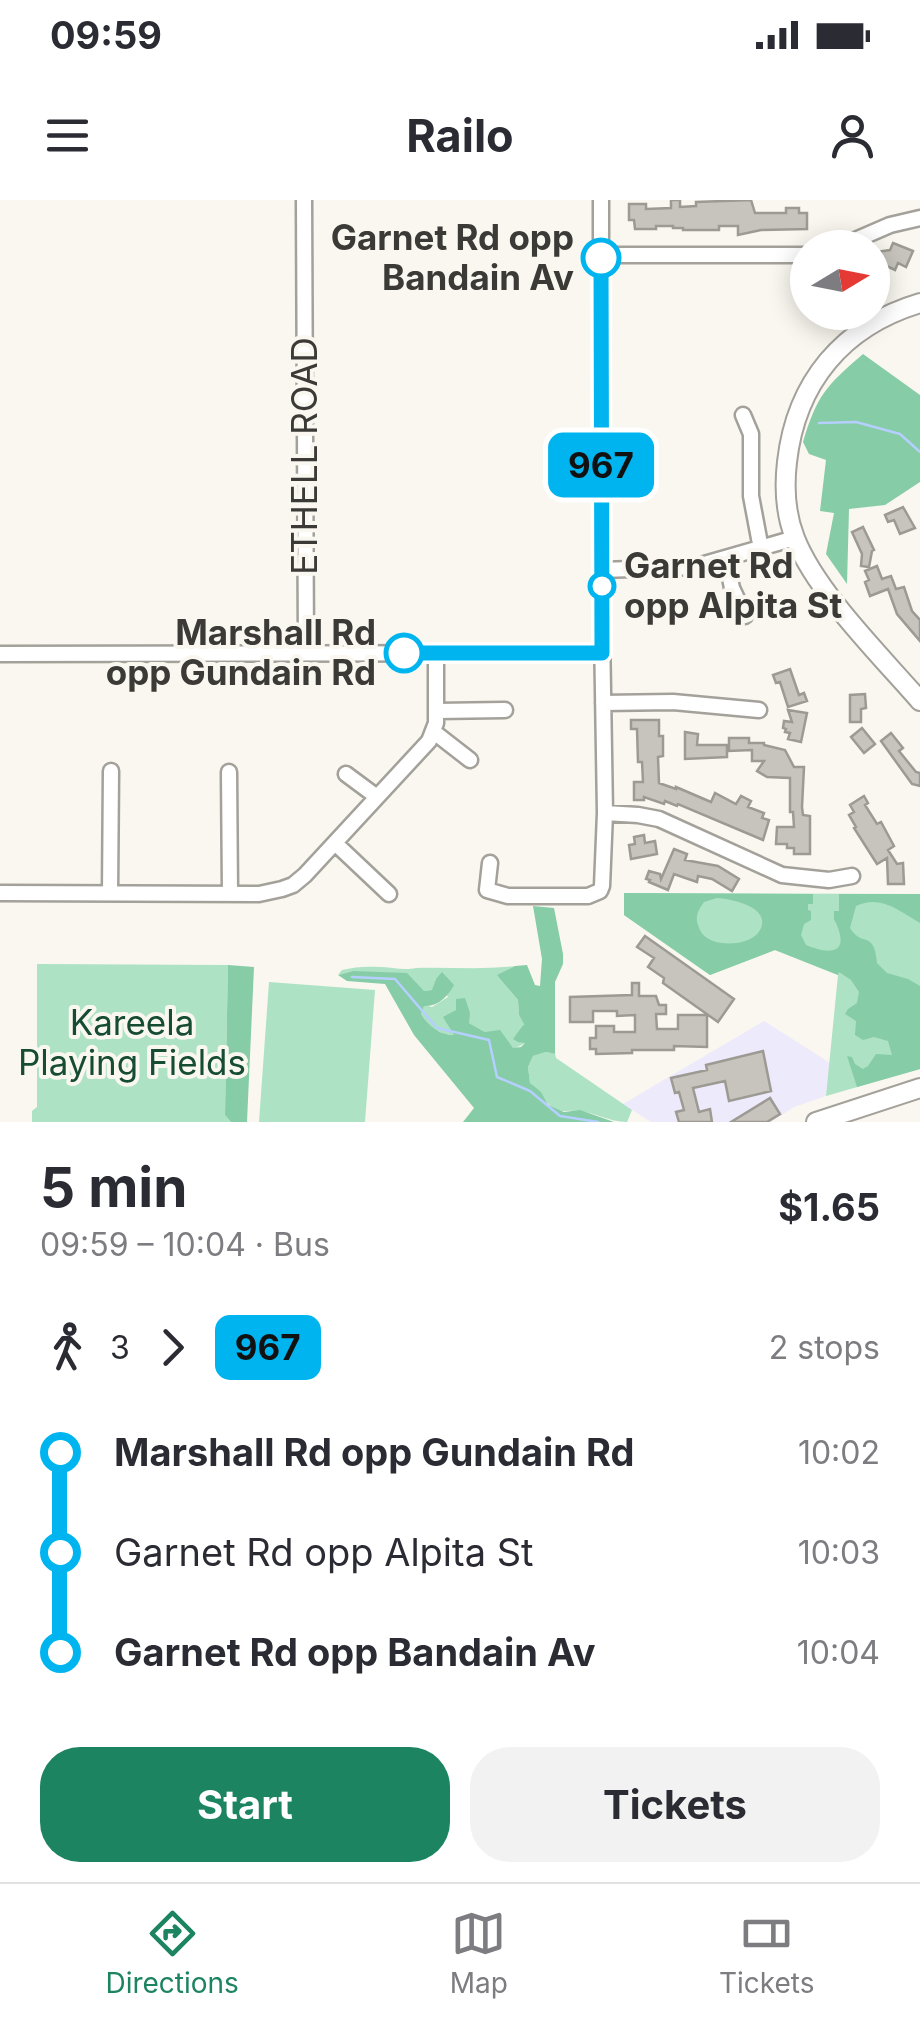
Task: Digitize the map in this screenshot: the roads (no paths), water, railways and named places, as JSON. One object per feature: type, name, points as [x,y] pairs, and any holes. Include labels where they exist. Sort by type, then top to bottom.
[{"type":"main road","points":[[920,303],[890,314],[856,334],[830,358],[801,404],[792,430],[786,473],[788,514],[795,538],[820,582],[920,701]]},
{"type":"main road","points":[[816,1122],[920,1088]]},
{"type":"street","name":"ETHELL ROAD","points":[[304,200],[306,653]]},
{"type":"street","points":[[490,864],[487,890],[508,896],[594,895],[603,880],[601,200]]},
{"type":"street","points":[[878,230],[920,218]]},
{"type":"street","points":[[601,255],[790,255]]},
{"type":"street","points":[[743,415],[751,434],[752,496],[761,548]]},
{"type":"street","points":[[602,570],[687,568],[795,538]]},
{"type":"street","points":[[726,558],[732,588],[745,616]]},
{"type":"street","points":[[0,894],[272,892],[293,885],[422,750],[434,732],[436,653]]},
{"type":"street","points":[[0,654],[602,653]]},
{"type":"street","points":[[603,703],[673,702],[758,710]]},
{"type":"street","points":[[437,710],[505,710]]},
{"type":"street","points":[[434,732],[470,760]]},
{"type":"street","points":[[110,892],[111,771]]},
{"type":"street","points":[[229,772],[230,893]]},
{"type":"street","points":[[346,774],[377,797]]},
{"type":"street","points":[[605,813],[648,816],[782,875],[829,880],[852,876]]},
{"type":"street","points":[[335,843],[389,894]]},
{"type":"waterway","points":[[819,423],[856,422],[900,434],[920,452]]},
{"type":"waterway","points":[[352,977],[395,979],[437,1028],[489,1040],[497,1077],[530,1091],[560,1116],[598,1122]]},
{"type":"place","name":"Garnet Rd opp Bandain Av","points":[[601,258]]},
{"type":"place","name":"Garnet Rd opp Alpita St","points":[[602,586]]},
{"type":"place","name":"Marshall Rd opp Gundain Rd","points":[[404,653]]},
{"type":"park label","name":"Kareela Playing Fields","points":[[132,1043]]}]
